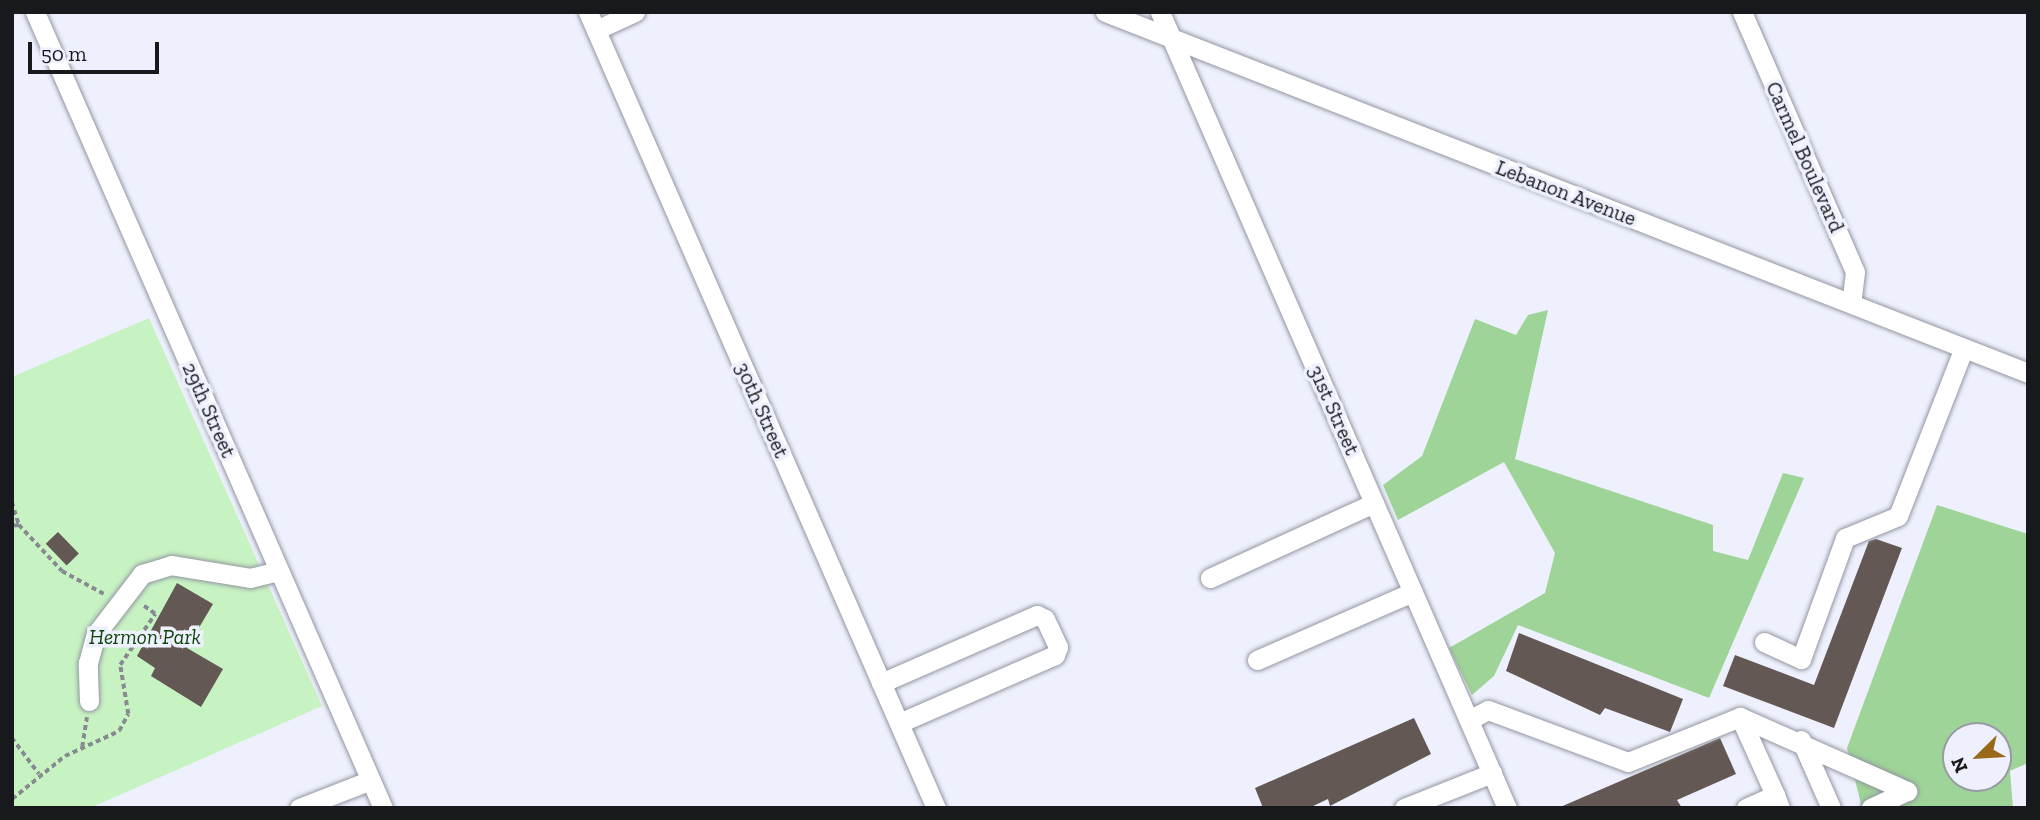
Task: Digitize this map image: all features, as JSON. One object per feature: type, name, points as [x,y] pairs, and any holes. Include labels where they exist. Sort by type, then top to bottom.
[{"type":"street","name":"29th Street","points":[[34,12],[383,808]]},
{"type":"street","points":[[592,21],[635,12]]},
{"type":"street","name":"Lebanon Avenue","points":[[1105,12],[2028,373]]},
{"type":"street","name":"31st Street","points":[[1160,12],[1507,808]]},
{"type":"street","name":"Carmel Boulevard","points":[[1741,12],[1855,272],[1851,303]]},
{"type":"street","name":"30th Street","points":[[592,21],[936,808]]},
{"type":"street","points":[[1764,642],[1801,659],[1845,538],[1898,516],[1964,348]]},
{"type":"street","points":[[1210,578],[1374,503]]},
{"type":"street","points":[[89,701],[88,663],[96,634],[117,601],[156,567],[250,578],[279,570]]},
{"type":"street","points":[[1257,660],[1413,592]]},
{"type":"street","points":[[881,683],[1037,615],[1058,648],[1055,655],[899,723]]},
{"type":"street","points":[[1469,720],[1488,710],[1628,762],[1740,717],[1801,740],[1907,791],[1871,808]]},
{"type":"street","points":[[1740,717],[1777,802],[1746,808]]},
{"type":"street","points":[[1801,740],[1831,808]]},
{"type":"street","points":[[1404,808],[1492,773]]},
{"type":"street","points":[[299,808],[371,779]]},
{"type":"path","points":[[12,502],[19,525],[61,571],[117,601]]},
{"type":"path","points":[[12,527],[19,525]]},
{"type":"path","points":[[82,747],[89,701]]},
{"type":"path","points":[[12,738],[39,774]]},
{"type":"green space","points":[[1548,310],[1515,459],[1713,525],[1713,551],[1748,560],[1783,473],[1804,478],[1709,698],[1518,625],[1494,676],[1472,695],[1449,648],[1545,593],[1555,553],[1504,462],[1398,520],[1383,485],[1422,456],[1475,319],[1516,335],[1528,315]]},
{"type":"green space","name":"Hermon Park","points":[[149,318],[322,706],[90,808],[12,808],[12,377]]},
{"type":"green space","points":[[1937,505],[2028,534],[2028,763],[2012,770],[2012,722],[1942,722],[1942,792],[2012,792],[2013,808],[1862,808],[1847,748]]},
{"type":"building","points":[[58,532],[79,554],[67,565],[46,544]]},
{"type":"building","points":[[1876,539],[1902,548],[1834,728],[1723,686],[1735,655],[1814,685],[1869,541]]},
{"type":"building","points":[[177,583],[213,604],[187,648],[223,669],[201,707],[151,676],[155,668],[137,656]]},
{"type":"building","points":[[1519,633],[1683,699],[1670,732],[1605,708],[1600,715],[1506,671]]},
{"type":"building","points":[[1414,718],[1431,754],[1330,806],[1328,799],[1309,808],[1263,808],[1255,788]]},
{"type":"building","points":[[1720,738],[1736,774],[1677,800],[1682,808],[1558,808]]}]
